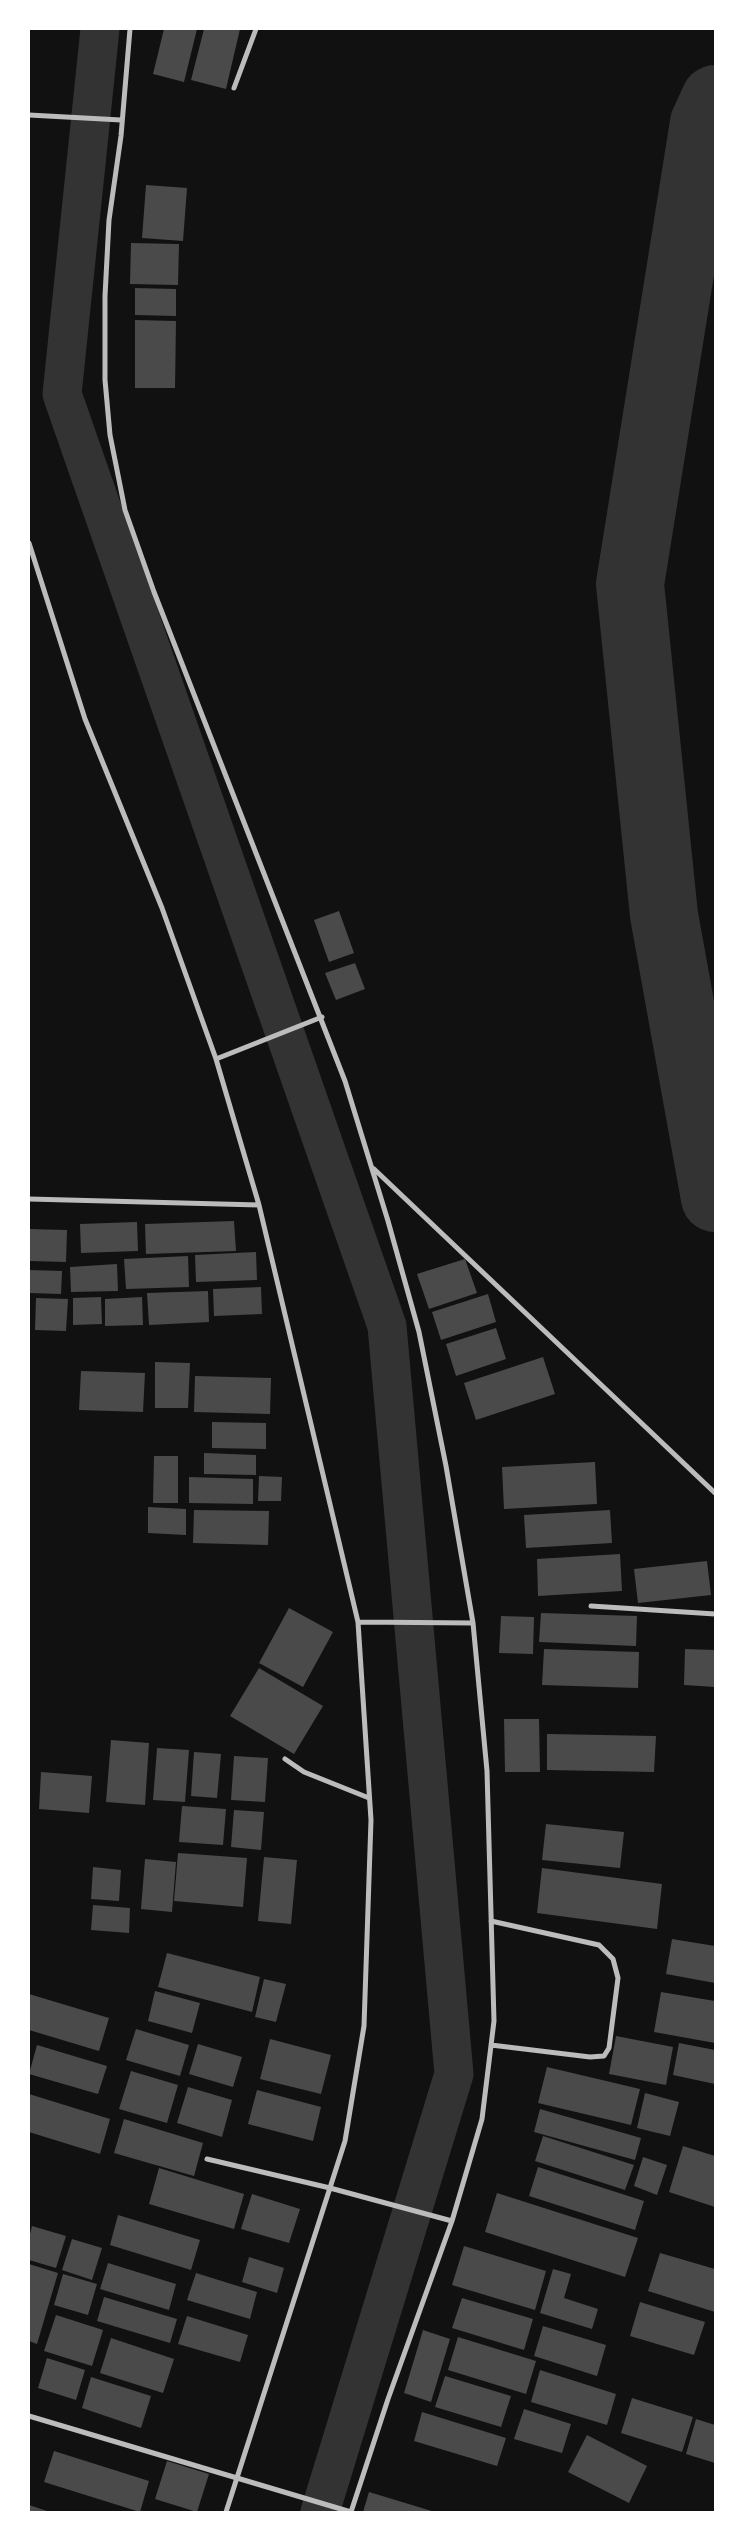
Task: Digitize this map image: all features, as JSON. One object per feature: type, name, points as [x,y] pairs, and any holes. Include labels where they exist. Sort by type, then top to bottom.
[{"type":"street","points":[[29,2416],[237,2480],[351,2512],[388,2399],[452,2221],[482,2119],[494,2021],[487,1771],[473,1623],[446,1466],[418,1332],[373,1169],[345,1081],[322,1017],[154,592],[125,510],[110,435],[105,380],[109,220],[130,29]]},
{"type":"street","points":[[234,88],[256,29]]},
{"type":"street","points":[[29,115],[121,120]]},
{"type":"street","points":[[29,543],[84,719],[162,908],[216,1059],[259,1205],[358,1622],[370,1820],[364,2026],[345,2141],[226,2512]]},
{"type":"street","points":[[216,1059],[322,1017]]},
{"type":"street","points":[[373,1169],[715,1493]]},
{"type":"street","points":[[29,1200],[259,1205]]},
{"type":"street","points":[[591,1606],[715,1614]]},
{"type":"street","points":[[358,1622],[473,1623]]},
{"type":"street","points":[[285,1759],[304,1772],[369,1798]]},
{"type":"street","points":[[491,2045],[590,2057],[604,2056],[610,2048],[618,1978],[613,1959],[599,1945],[492,1921]]},
{"type":"street","points":[[207,2159],[330,2188],[452,2221]]},
{"type":"building","points":[[164,29],[197,29],[184,82],[153,74]]},
{"type":"building","points":[[204,29],[240,29],[226,89],[191,80]]},
{"type":"building","points":[[146,185],[187,188],[183,241],[142,238]]},
{"type":"building","points":[[131,243],[179,244],[178,285],[130,284]]},
{"type":"building","points":[[135,288],[176,289],[176,316],[135,315]]},
{"type":"building","points":[[135,320],[176,321],[175,388],[135,388]]},
{"type":"building","points":[[339,911],[354,953],[329,962],[314,920]]},
{"type":"building","points":[[355,963],[365,989],[336,1000],[325,973]]},
{"type":"building","points":[[234,1221],[236,1251],[146,1254],[145,1224]]},
{"type":"building","points":[[137,1222],[138,1251],[81,1253],[80,1224]]},
{"type":"building","points":[[29,1229],[67,1230],[66,1262],[29,1261]]},
{"type":"building","points":[[256,1252],[257,1280],[196,1282],[195,1255]]},
{"type":"building","points":[[188,1256],[189,1287],[126,1289],[124,1259]]},
{"type":"building","points":[[465,1259],[477,1293],[429,1309],[417,1274]]},
{"type":"building","points":[[117,1264],[118,1291],[71,1292],[70,1267]]},
{"type":"building","points":[[29,1270],[62,1271],[61,1294],[29,1293]]},
{"type":"building","points":[[261,1287],[262,1314],[214,1316],[213,1289]]},
{"type":"building","points":[[208,1291],[209,1322],[149,1325],[147,1293]]},
{"type":"building","points":[[488,1294],[496,1322],[441,1340],[432,1312]]},
{"type":"building","points":[[101,1297],[102,1324],[73,1325],[73,1298]]},
{"type":"building","points":[[142,1297],[143,1325],[105,1326],[105,1299]]},
{"type":"building","points":[[36,1298],[68,1299],[66,1331],[35,1330]]},
{"type":"building","points":[[496,1328],[506,1359],[456,1376],[446,1344]]},
{"type":"building","points":[[543,1357],[555,1394],[476,1420],[464,1383]]},
{"type":"building","points":[[155,1362],[190,1363],[188,1408],[155,1408]]},
{"type":"building","points":[[81,1371],[145,1373],[143,1412],[79,1410]]},
{"type":"building","points":[[195,1376],[271,1378],[270,1414],[194,1412]]},
{"type":"building","points":[[212,1422],[266,1423],[266,1449],[212,1448]]},
{"type":"building","points":[[204,1453],[256,1455],[256,1475],[204,1474]]},
{"type":"building","points":[[154,1456],[178,1456],[178,1503],[153,1503]]},
{"type":"building","points":[[595,1462],[597,1504],[504,1509],[502,1467]]},
{"type":"building","points":[[259,1476],[282,1477],[281,1501],[258,1501]]},
{"type":"building","points":[[189,1477],[253,1479],[253,1504],[189,1503]]},
{"type":"building","points":[[148,1507],[186,1509],[186,1535],[148,1533]]},
{"type":"building","points":[[194,1510],[269,1511],[268,1545],[193,1543]]},
{"type":"building","points":[[610,1510],[612,1543],[526,1548],[524,1515]]},
{"type":"building","points":[[620,1554],[622,1591],[538,1596],[537,1559]]},
{"type":"building","points":[[707,1561],[711,1595],[638,1603],[634,1569]]},
{"type":"building","points":[[289,1608],[333,1632],[303,1687],[259,1663]]},
{"type":"building","points":[[541,1613],[637,1616],[636,1646],[539,1642]]},
{"type":"building","points":[[501,1616],[534,1617],[533,1654],[499,1653]]},
{"type":"building","points":[[544,1649],[639,1652],[638,1688],[542,1685]]},
{"type":"building","points":[[685,1649],[715,1650],[715,1687],[684,1685]]},
{"type":"building","points":[[259,1668],[323,1706],[294,1754],[230,1716]]},
{"type":"building","points":[[504,1719],[539,1719],[540,1772],[505,1772]]},
{"type":"building","points":[[547,1734],[656,1736],[654,1772],[547,1770]]},
{"type":"building","points":[[111,1740],[149,1743],[145,1805],[106,1802]]},
{"type":"building","points":[[157,1748],[189,1750],[185,1802],[153,1800]]},
{"type":"building","points":[[194,1752],[221,1754],[217,1798],[191,1796]]},
{"type":"building","points":[[234,1756],[268,1758],[265,1802],[231,1800]]},
{"type":"building","points":[[41,1772],[92,1776],[89,1813],[39,1809]]},
{"type":"building","points":[[182,1806],[226,1809],[223,1845],[179,1842]]},
{"type":"building","points":[[234,1810],[264,1812],[261,1850],[231,1847]]},
{"type":"building","points":[[546,1824],[624,1832],[620,1868],[542,1860]]},
{"type":"building","points":[[178,1853],[247,1858],[243,1907],[174,1901]]},
{"type":"building","points":[[264,1857],[297,1860],[291,1924],[258,1921]]},
{"type":"building","points":[[145,1859],[176,1862],[172,1912],[141,1909]]},
{"type":"building","points":[[93,1867],[121,1870],[119,1901],[91,1899]]},
{"type":"building","points":[[542,1868],[662,1884],[657,1929],[537,1913]]},
{"type":"building","points":[[93,1905],[130,1908],[129,1933],[91,1930]]},
{"type":"building","points":[[672,1939],[715,1946],[715,1983],[666,1974]]},
{"type":"building","points":[[167,1953],[260,1977],[252,2012],[158,1987]]},
{"type":"building","points":[[264,1979],[286,1984],[276,2022],[255,2017]]},
{"type":"building","points":[[155,1991],[200,2003],[192,2033],[148,2021]]},
{"type":"building","points":[[661,1992],[715,2001],[715,2043],[654,2032]]},
{"type":"building","points":[[29,1994],[109,2018],[99,2051],[29,2030]]},
{"type":"building","points":[[136,2029],[189,2045],[180,2076],[126,2060]]},
{"type":"building","points":[[616,2036],[673,2047],[666,2085],[609,2074]]},
{"type":"building","points":[[270,2039],[331,2055],[321,2094],[260,2079]]},
{"type":"building","points":[[679,2043],[715,2050],[715,2084],[673,2075]]},
{"type":"building","points":[[198,2044],[242,2057],[233,2087],[189,2074]]},
{"type":"building","points":[[37,2045],[107,2066],[98,2094],[29,2074]]},
{"type":"building","points":[[547,2067],[640,2089],[631,2125],[538,2103]]},
{"type":"building","points":[[131,2071],[178,2085],[167,2123],[119,2109]]},
{"type":"building","points":[[188,2087],[232,2100],[222,2137],[177,2123]]},
{"type":"building","points":[[257,2090],[321,2107],[313,2141],[248,2124]]},
{"type":"building","points":[[645,2093],[679,2102],[670,2136],[637,2128]]},
{"type":"building","points":[[29,2094],[110,2119],[100,2154],[29,2132]]},
{"type":"building","points":[[540,2109],[641,2138],[635,2160],[534,2132]]},
{"type":"building","points":[[124,2119],[203,2143],[194,2176],[114,2153]]},
{"type":"building","points":[[543,2136],[634,2165],[625,2190],[535,2161]]},
{"type":"building","points":[[683,2146],[715,2156],[715,2207],[669,2192]]},
{"type":"building","points":[[643,2157],[667,2165],[657,2195],[634,2186]]},
{"type":"building","points":[[538,2167],[644,2201],[635,2230],[529,2196]]},
{"type":"building","points":[[159,2168],[244,2194],[234,2229],[149,2204]]},
{"type":"building","points":[[497,2193],[638,2238],[625,2277],[485,2232]]},
{"type":"building","points":[[252,2194],[300,2209],[289,2243],[241,2229]]},
{"type":"building","points":[[118,2215],[200,2240],[191,2270],[110,2245]]},
{"type":"building","points":[[32,2226],[66,2236],[56,2268],[29,2260],[29,2238]]},
{"type":"building","points":[[72,2239],[102,2248],[92,2280],[62,2270]]},
{"type":"building","points":[[464,2246],[546,2271],[535,2310],[452,2285]]},
{"type":"building","points":[[660,2253],[715,2269],[715,2312],[648,2291]]},
{"type":"building","points":[[249,2257],[284,2268],[277,2293],[242,2282]]},
{"type":"building","points":[[108,2263],[176,2284],[169,2310],[100,2289]]},
{"type":"building","points":[[29,2264],[58,2273],[37,2344],[29,2341]]},
{"type":"building","points":[[553,2269],[571,2274],[564,2298],[598,2309],[592,2329],[540,2313]]},
{"type":"building","points":[[196,2273],[257,2292],[250,2319],[187,2300]]},
{"type":"building","points":[[63,2274],[97,2284],[88,2315],[54,2305]]},
{"type":"building","points":[[104,2297],[177,2319],[170,2343],[97,2321]]},
{"type":"building","points":[[462,2298],[533,2319],[524,2350],[452,2328]]},
{"type":"building","points":[[640,2302],[705,2322],[694,2355],[630,2336]]},
{"type":"building","points":[[56,2315],[103,2330],[92,2366],[44,2351]]},
{"type":"building","points":[[187,2316],[248,2335],[240,2362],[178,2344]]},
{"type":"building","points":[[543,2326],[606,2345],[597,2376],[534,2356]]},
{"type":"building","points":[[423,2330],[450,2339],[431,2402],[404,2393]]},
{"type":"building","points":[[458,2337],[536,2361],[526,2394],[448,2370]]},
{"type":"building","points":[[111,2338],[174,2359],[163,2393],[100,2373]]},
{"type":"building","points":[[47,2358],[85,2370],[76,2400],[38,2388]]},
{"type":"building","points":[[540,2370],[616,2394],[607,2425],[531,2402]]},
{"type":"building","points":[[445,2376],[511,2396],[501,2427],[435,2407]]},
{"type":"building","points":[[91,2377],[151,2396],[141,2428],[82,2408]]},
{"type":"building","points":[[632,2398],[693,2417],[682,2452],[621,2433]]},
{"type":"building","points":[[524,2409],[571,2424],[562,2453],[514,2439]]},
{"type":"building","points":[[422,2412],[506,2438],[497,2466],[414,2441]]},
{"type":"building","points":[[696,2419],[715,2425],[715,2463],[686,2454]]},
{"type":"building","points":[[587,2435],[647,2466],[629,2503],[568,2472]]},
{"type":"building","points":[[54,2451],[149,2481],[140,2512],[44,2482]]},
{"type":"building","points":[[167,2461],[209,2474],[197,2512],[155,2499]]},
{"type":"building","points":[[369,2492],[435,2512],[363,2512]]},
{"type":"building","points":[[29,2505],[50,2512],[29,2512]]},
{"type":"waterway","points":[[100,29],[62,394],[387,1326],[454,2074],[320,2512]]},
{"type":"waterway","points":[[715,99],[704,123],[630,584],[664,915],[715,1198]]}]
